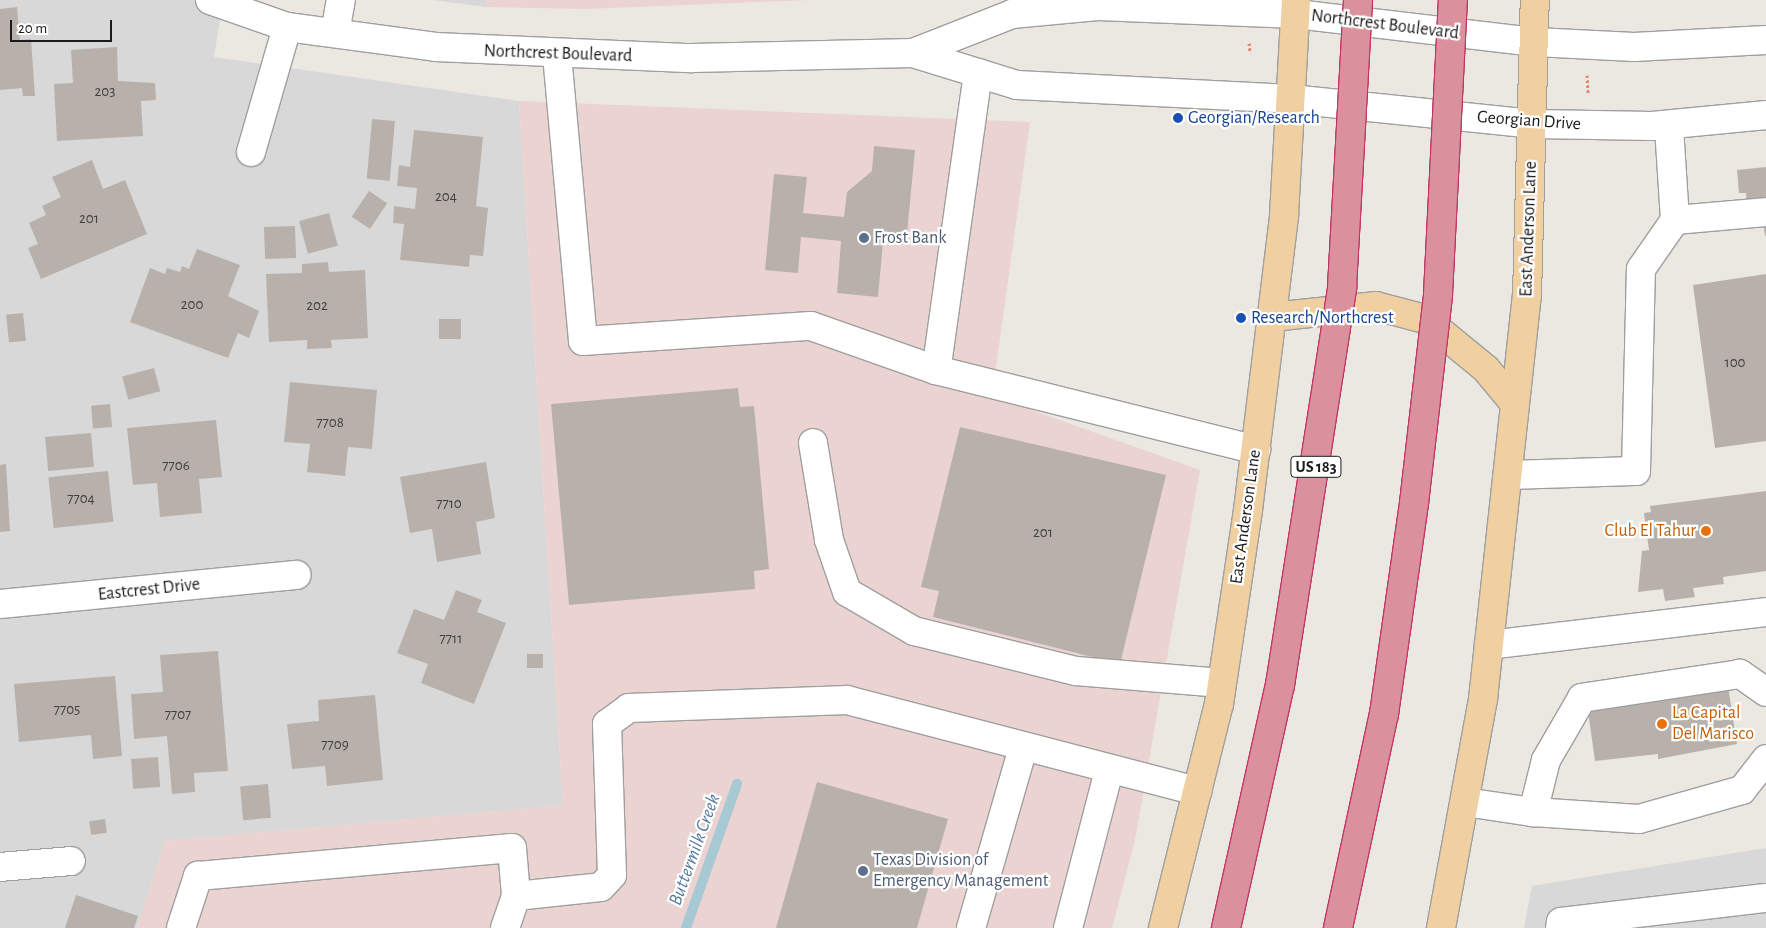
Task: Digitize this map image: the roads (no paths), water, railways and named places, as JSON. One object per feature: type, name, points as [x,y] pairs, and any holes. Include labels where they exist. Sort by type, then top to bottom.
[{"type":"highway","name":"US 183","points":[[1226,928],[1280,685],[1342,287],[1358,0]]},
{"type":"highway","points":[[1338,928],[1384,714],[1414,503],[1438,294],[1453,0]]},
{"type":"main road","name":"East Anderson Lane","points":[[1440,928],[1466,802],[1489,644],[1527,296],[1535,124],[1535,0]]},
{"type":"main road","name":"East Anderson Lane","points":[[1162,928],[1222,683],[1256,450],[1272,317],[1292,99],[1296,7]]},
{"type":"main road","points":[[1272,317],[1376,306],[1425,319],[1486,369],[1515,404]]},
{"type":"street","name":"Northcrest Boulevard","points":[[210,0],[287,27],[436,47],[557,56],[912,53],[1017,85],[1292,99]]},
{"type":"street","points":[[335,33],[341,0]]},
{"type":"street","name":"Northcrest Boulevard","points":[[912,53],[1012,14],[1169,6],[1296,7],[1535,42]]},
{"type":"street","points":[[251,152],[287,27]]},
{"type":"street","points":[[1535,42],[1634,47],[1766,40]]},
{"type":"street","points":[[557,56],[583,341],[811,326],[936,370],[1256,450]]},
{"type":"street","points":[[936,370],[978,73]]},
{"type":"street","name":"Georgian Drive","points":[[1292,99],[1535,124],[1669,126],[1766,115]]},
{"type":"street","points":[[1508,475],[1636,471],[1641,269],[1675,220],[1669,126]]},
{"type":"street","points":[[1675,220],[1766,212]]},
{"type":"street","points":[[812,443],[829,540],[847,592],[914,630],[1076,671],[1222,683]]},
{"type":"street","name":"Eastcrest Drive","points":[[0,604],[297,575]]},
{"type":"street","points":[[1489,644],[1766,612]]},
{"type":"street","points":[[1533,812],[1546,760],[1582,698],[1740,674],[1766,692]]},
{"type":"street","points":[[516,896],[601,887],[612,875],[607,724],[629,708],[847,700],[1109,771],[1197,791]]},
{"type":"street","points":[[971,928],[1023,748]]},
{"type":"street","points":[[1466,802],[1533,812],[1638,818],[1742,790],[1766,759]]},
{"type":"street","points":[[1068,928],[1109,771]]},
{"type":"street","points":[[181,928],[198,876],[512,848],[516,896],[505,928]]},
{"type":"street","points":[[0,868],[70,861]]},
{"type":"street","points":[[1560,928],[1561,922],[1766,898]]},
{"type":"waterway","name":"Buttermilk Creek","points":[[686,928],[737,784]]},
{"type":"place","name":"Georgian/Research","points":[[1178,118]]},
{"type":"place","name":"Frost Bank","points":[[864,238]]},
{"type":"place","name":"Research/Northcrest","points":[[1241,318]]},
{"type":"place","name":"Club El Tahur","points":[[1706,531]]},
{"type":"place","name":"La Capital Del Marisco","points":[[1662,724]]},
{"type":"place","name":"Texas Division of Emergency Management","points":[[863,871]]}]
